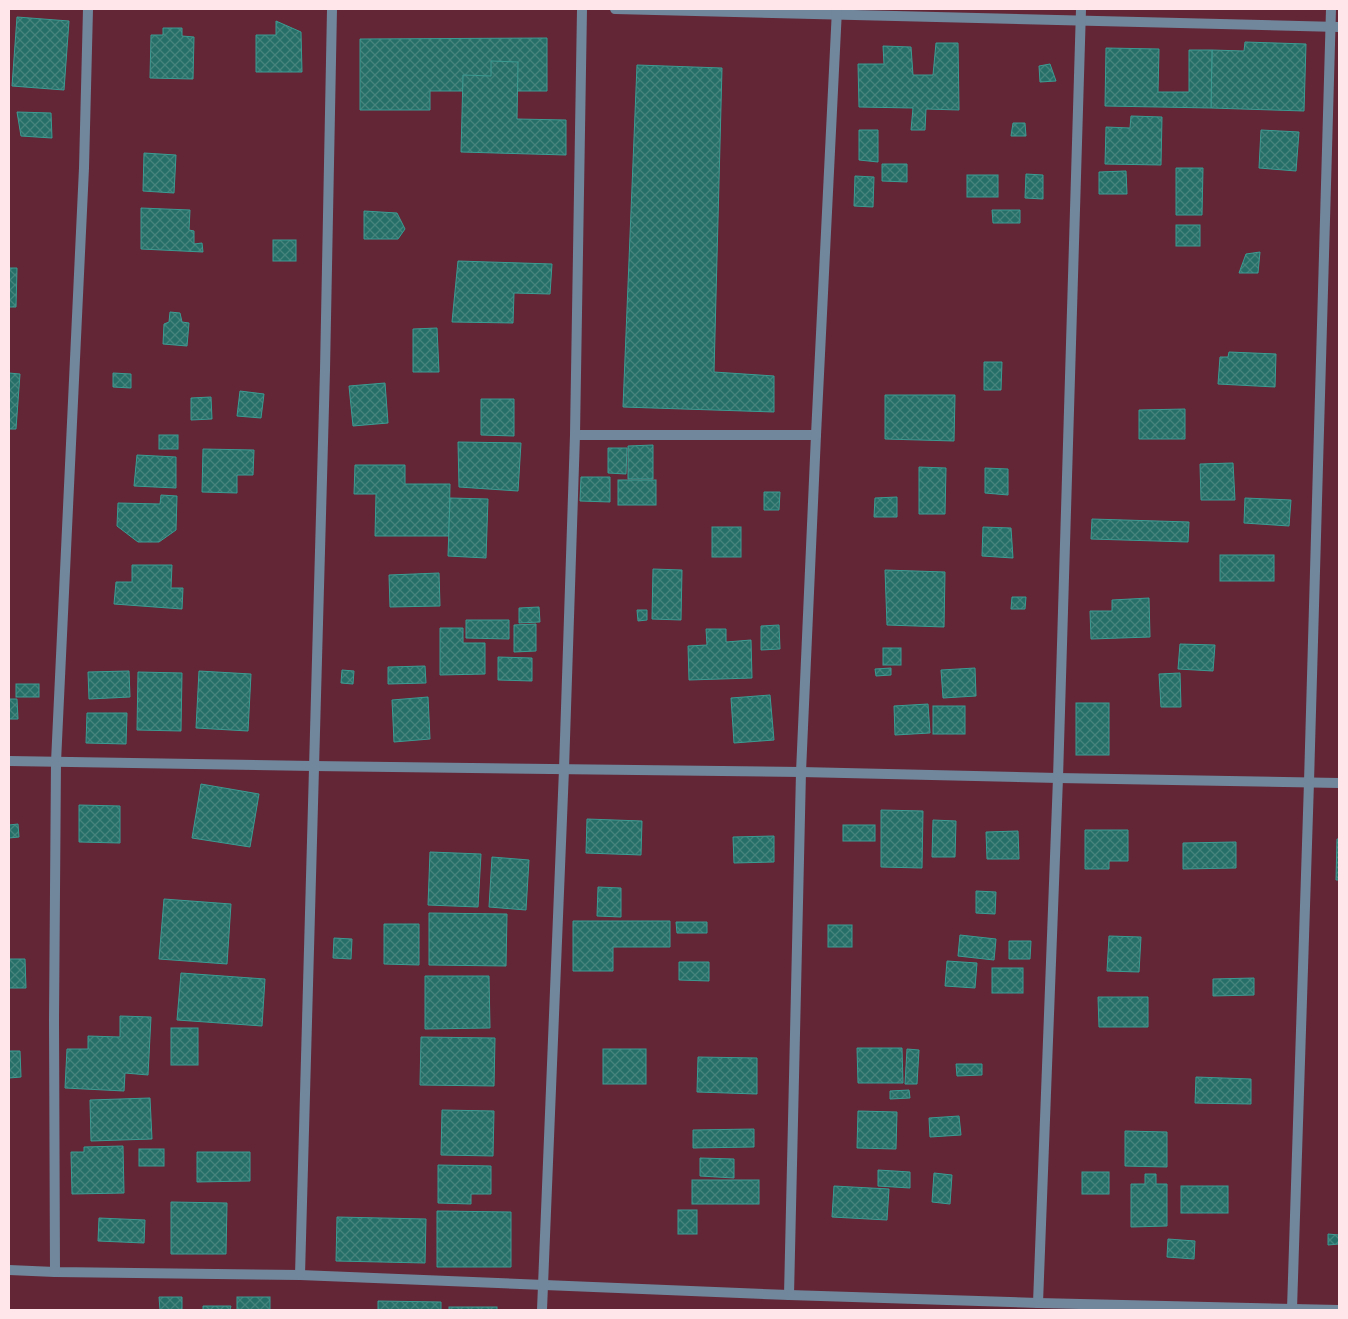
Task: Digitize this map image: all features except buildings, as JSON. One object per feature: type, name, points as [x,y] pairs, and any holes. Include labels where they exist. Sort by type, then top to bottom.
[{"type":"street","points":[[55,1272],[56,762],[84,168],[88,9]]},
{"type":"street","points":[[300,1275],[325,370],[332,9]]},
{"type":"street","points":[[542,1310],[564,769],[575,435],[582,9]]},
{"type":"street","points":[[614,9],[837,12],[1081,21],[1335,27]]},
{"type":"street","points":[[1038,1303],[1058,778],[1081,9]]},
{"type":"street","points":[[1292,1309],[1335,27],[1331,9]]},
{"type":"street","points":[[789,1295],[801,772],[837,12]]},
{"type":"street","points":[[575,435],[816,435]]},
{"type":"street","points":[[9,761],[801,772],[1339,783]]},
{"type":"street","points":[[9,1270],[300,1275],[789,1295],[1339,1310]]}]
